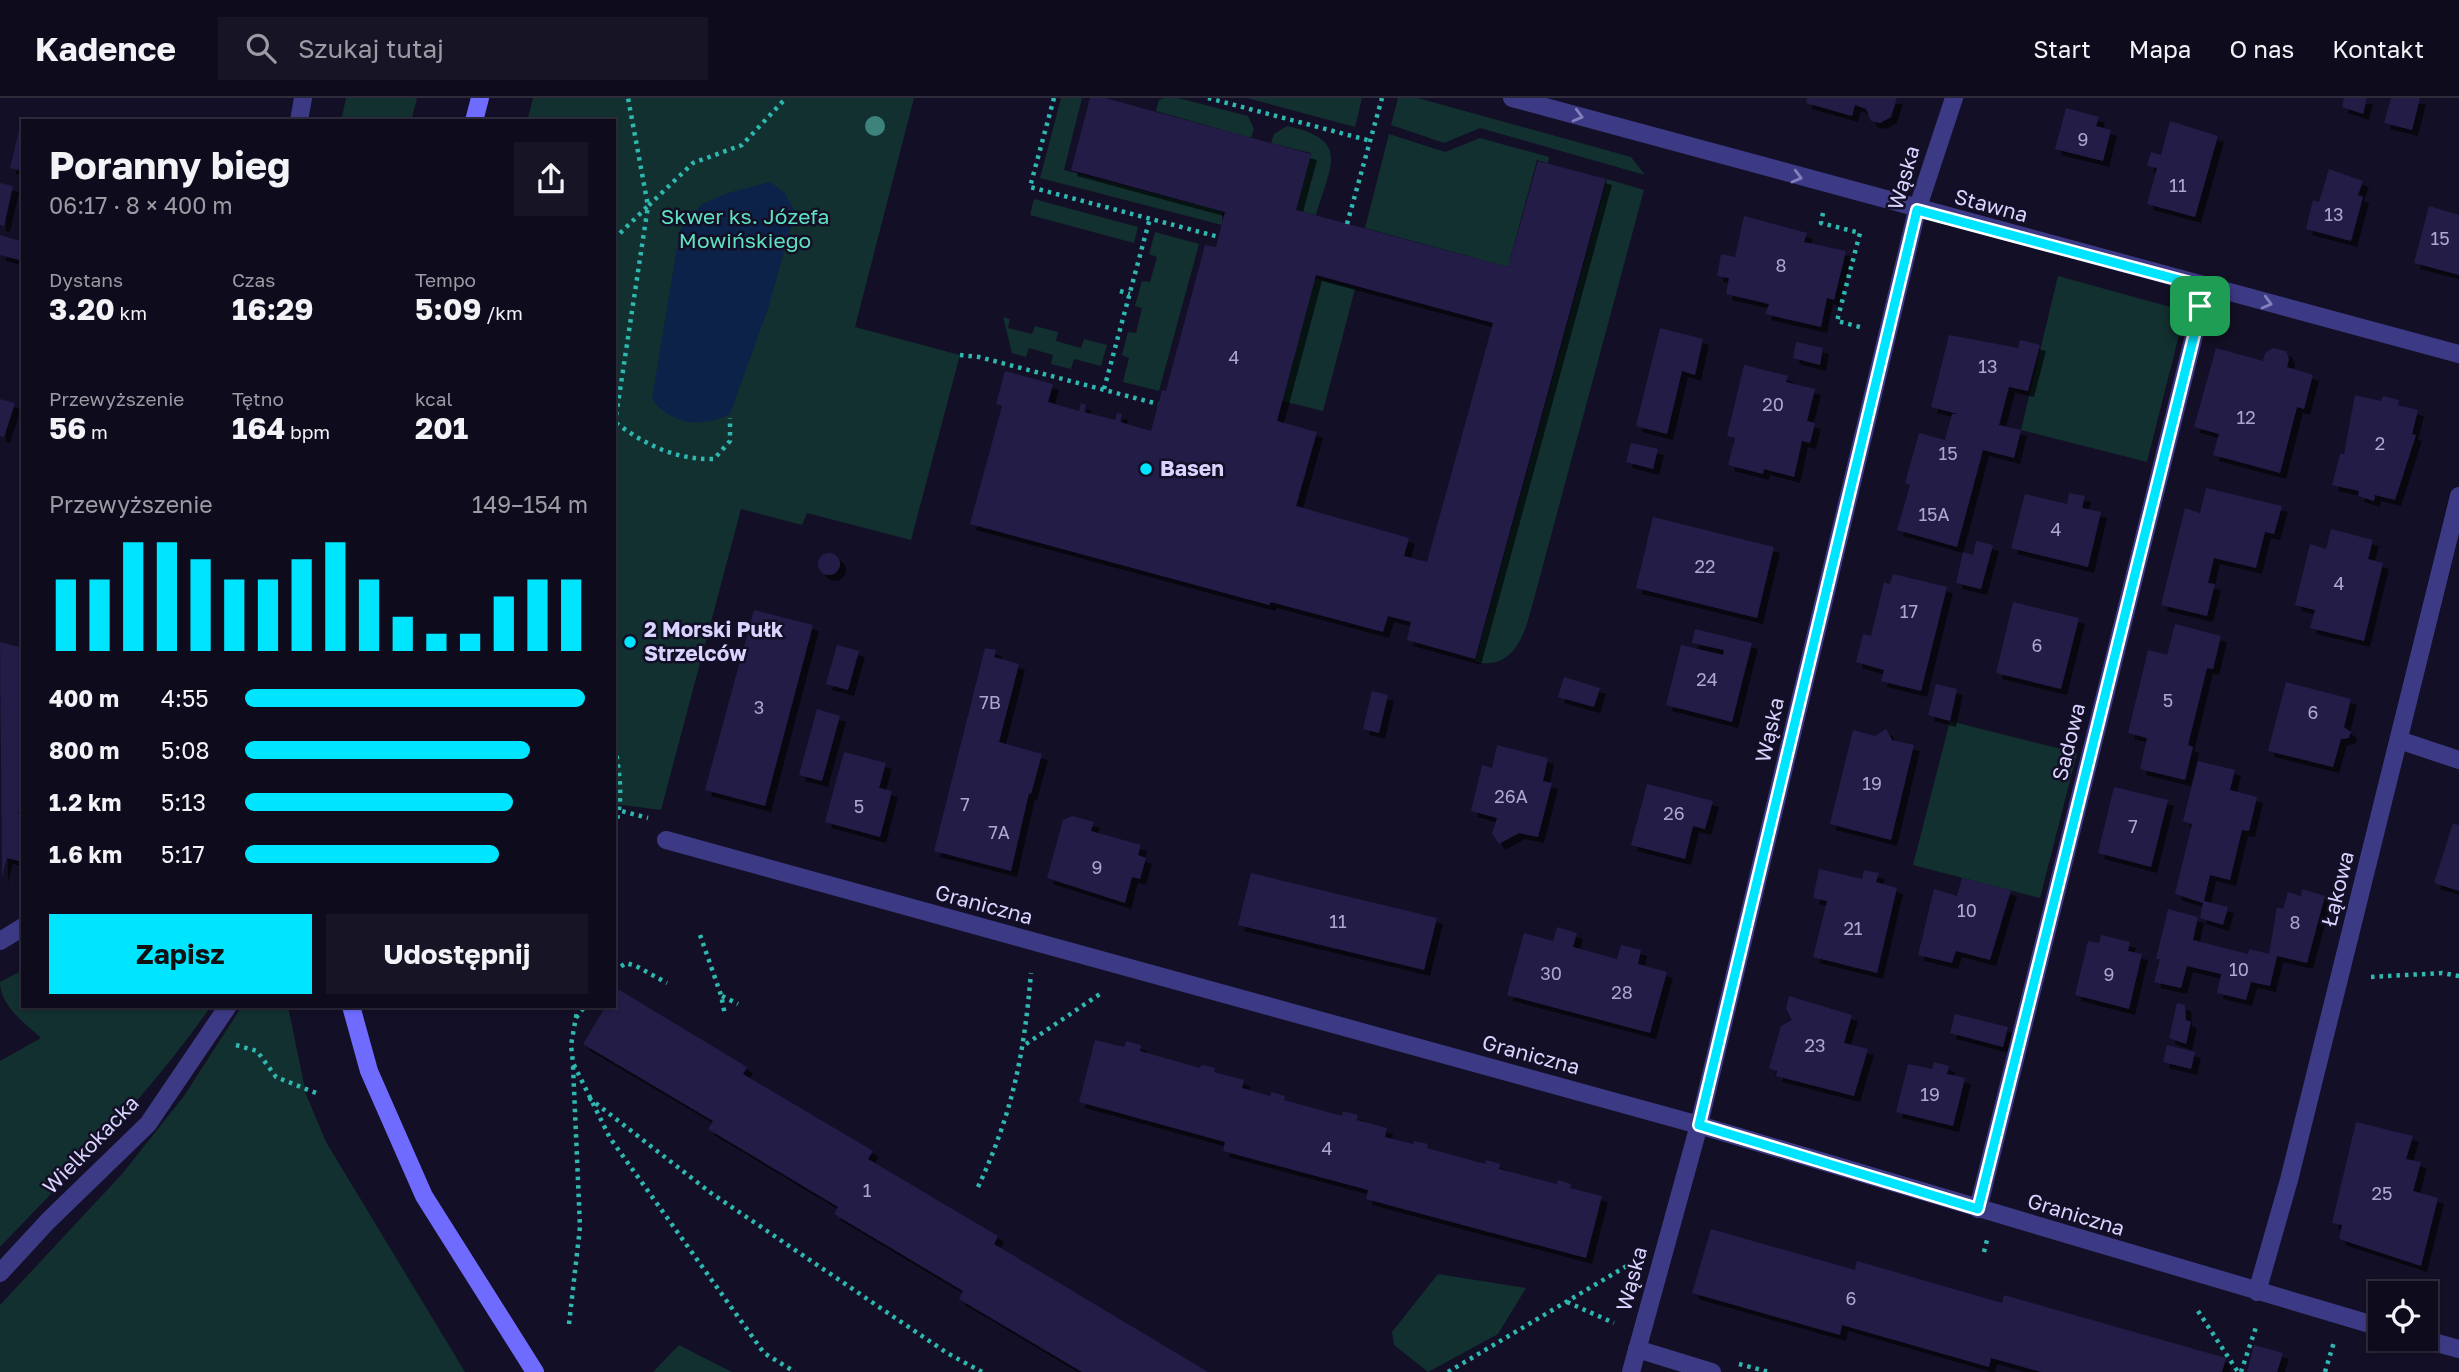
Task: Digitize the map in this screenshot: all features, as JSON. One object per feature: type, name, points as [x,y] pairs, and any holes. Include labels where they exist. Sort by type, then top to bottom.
[{"type":"street","points":[[299,119],[303,98]]},
{"type":"street","points":[[475,119],[480,98]]},
{"type":"street","name":"Stawna","points":[[1512,98],[1917,210],[2459,354]]},
{"type":"street","name":"Wąska","points":[[1631,1372],[1699,1125],[1917,210],[1954,98]]},
{"type":"street","name":"Sadowa","points":[[1978,1209],[2206,287]]},
{"type":"street","name":"Łąkowa","points":[[2257,1292],[2289,1180],[2459,496]]},
{"type":"street","points":[[2399,740],[2459,760]]},
{"type":"street","name":"Graniczna","points":[[666,840],[1699,1125],[2368,1324]]},
{"type":"street","points":[[0,941],[21,928]]},
{"type":"street","name":"Wielkokacka","points":[[0,1273],[48,1221],[148,1124],[227,1008]]},
{"type":"street","points":[[352,1008],[369,1071],[424,1196],[535,1372]]},
{"type":"street","points":[[2438,1343],[2459,1349]]},
{"type":"street","points":[[1637,1349],[1712,1372]]},
{"type":"path","points":[[616,416],[648,206],[628,98]]},
{"type":"path","points":[[616,237],[693,163],[742,145],[786,98]]},
{"type":"path","points":[[1054,98],[1030,187],[1219,237]]},
{"type":"path","points":[[1208,98],[1371,141]]},
{"type":"path","points":[[1347,224],[1382,98]]},
{"type":"path","points":[[1825,205],[1821,223],[1860,233],[1837,321],[1865,328]]},
{"type":"path","points":[[1104,389],[1150,218]]},
{"type":"path","points":[[1120,291],[1129,294]]},
{"type":"path","points":[[960,355],[979,357],[1158,404]]},
{"type":"path","points":[[616,424],[641,441],[688,459],[714,458],[730,441],[730,418]]},
{"type":"path","points":[[616,760],[621,811],[616,825]]},
{"type":"path","points":[[700,935],[721,995],[725,1016]]},
{"type":"path","points":[[616,970],[626,964],[636,966],[667,983]]},
{"type":"path","points":[[978,1186],[993,1155],[1013,1094],[1025,1045],[1031,972]]},
{"type":"path","points":[[2360,977],[2442,972],[2459,976]]},
{"type":"path","points":[[1025,1045],[1104,991]]},
{"type":"path","points":[[721,995],[738,1004]]},
{"type":"path","points":[[569,1324],[580,1227],[573,1063],[573,1021],[577,1008]]},
{"type":"path","points":[[573,1021],[583,1008]]},
{"type":"path","points":[[201,1045],[234,1044],[257,1051],[276,1077],[316,1093]]},
{"type":"path","points":[[573,1063],[617,1149],[764,1353],[795,1372]]},
{"type":"path","points":[[589,1098],[711,1194],[947,1353],[982,1372]]},
{"type":"path","points":[[1448,1372],[1640,1258]]},
{"type":"path","points":[[1567,1302],[1618,1324]]},
{"type":"path","points":[[2198,1311],[2240,1372]]},
{"type":"path","points":[[2240,1372],[2256,1327]]},
{"type":"path","points":[[1732,1362],[1769,1372]]},
{"type":"green space","points":[[346,98],[417,98],[412,119],[341,119]]},
{"type":"green space","name":"Skwer ks. Józefa Mowińskiego","points":[[533,98],[914,98],[855,327],[960,355],[911,540],[807,513],[802,525],[741,509],[661,810],[616,804],[616,119],[528,119]]},
{"type":"green space","points":[[1061,98],[1082,98],[1064,170],[1222,211],[1222,225],[1040,178]]},
{"type":"green space","points":[[1178,98],[1248,116],[1254,129],[1251,138],[1156,111],[1159,100]]},
{"type":"green space","points":[[1247,98],[1362,98],[1355,127]]},
{"type":"green space","points":[[1398,98],[1418,98],[1631,157],[1645,175],[1480,128],[1444,143],[1391,125]]},
{"type":"green space","points":[[1287,126],[1321,139],[1328,147],[1330,169],[1316,215],[1296,210],[1311,153],[1271,143],[1274,134]]},
{"type":"green space","points":[[1389,134],[1445,152],[1480,138],[1549,157],[1548,163],[1537,160],[1508,267],[1365,228]]},
{"type":"green space","points":[[1607,179],[1644,190],[1531,610],[1520,641],[1507,657],[1488,663],[1475,662]]},
{"type":"green space","points":[[1034,199],[1138,227],[1134,243],[1030,215]]},
{"type":"green space","points":[[1155,232],[1199,244],[1159,391],[1123,382],[1129,358],[1122,355],[1128,332],[1136,333],[1142,308],[1135,306],[1142,281],[1150,282],[1157,257],[1149,254]]},
{"type":"green space","points":[[2058,276],[2185,311],[2147,462],[2021,430]]},
{"type":"green space","points":[[1310,277],[1355,289],[1323,411],[1278,400]]},
{"type":"green space","points":[[1003,317],[1010,319],[1008,328],[1032,334],[1035,326],[1058,332],[1056,341],[1081,348],[1084,339],[1107,345],[1101,366],[1074,359],[1071,369],[1051,364],[1053,355],[1029,348],[1026,357],[1012,353]]},
{"type":"green space","points":[[1950,721],[2077,753],[2040,898],[1913,865]]},
{"type":"green space","points":[[21,971],[21,1008],[210,1008],[137,1101],[0,1247],[0,1061],[41,1038],[9,1006],[1,991],[0,982]]},
{"type":"green space","points":[[241,1008],[288,1008],[306,1094],[326,1142],[465,1372],[0,1372],[0,1305],[122,1174],[184,1096]]},
{"type":"green space","points":[[1438,1274],[1526,1288],[1498,1334],[1428,1372],[1394,1345],[1392,1332]]},
{"type":"green space","points":[[679,1345],[732,1372],[653,1372]]},
{"type":"water","points":[[770,182],[785,193],[795,212],[768,309],[730,414],[699,422],[678,419],[659,408],[652,399],[680,230],[702,204],[728,193]]},
{"type":"building","points":[[1090,98],[1105,98],[1311,154],[1296,210],[1508,267],[1538,161],[1606,179],[1475,659],[1407,640],[1411,622],[1388,616],[1383,632],[1271,602],[1269,605],[970,524],[1002,406],[996,404],[1005,371],[1053,384],[1048,402],[1079,411],[1081,403],[1086,405],[1084,412],[1115,420],[1117,413],[1122,414],[1120,422],[1151,431],[1162,390],[1166,391],[1205,245],[1216,247],[1225,212],[1071,170]],"holes":[[[1316,275],[1493,323],[1427,562],[1404,556],[1409,538],[1296,506],[1317,432],[1277,421]]]},
{"type":"building","points":[[1807,98],[1897,98],[1891,117],[1880,123],[1871,121],[1866,109],[1855,105],[1852,116],[1806,103]]},
{"type":"building","points":[[2344,98],[2367,98],[2363,114],[2342,107]]},
{"type":"building","points":[[2391,98],[2420,98],[2412,130],[2384,123]]},
{"type":"building","points":[[2066,108],[2099,117],[2096,126],[2111,130],[2103,161],[2055,149]]},
{"type":"building","points":[[2170,121],[2218,136],[2195,217],[2147,204],[2157,168],[2147,166],[2151,152],[2161,155]]},
{"type":"building","points":[[21,122],[21,171],[10,168]]},
{"type":"building","points":[[2329,169],[2363,181],[2358,195],[2363,197],[2351,241],[2306,229],[2313,200],[2319,202]]},
{"type":"building","points":[[0,183],[13,186],[4,226],[0,225]]},
{"type":"building","points":[[2429,206],[2459,215],[2459,275],[2414,263]]},
{"type":"building","points":[[1744,216],[1807,233],[1804,242],[1846,251],[1834,300],[1827,298],[1821,327],[1765,314],[1769,304],[1726,294],[1729,278],[1717,276],[1721,254],[1735,257]]},
{"type":"building","points":[[0,235],[21,241],[21,260],[0,255]]},
{"type":"building","points":[[1660,328],[1703,339],[1695,375],[1682,371],[1667,434],[1636,426]]},
{"type":"building","points":[[1949,335],[2018,348],[2020,340],[2040,345],[2028,391],[2009,387],[1999,425],[2021,430],[2014,458],[1983,450],[1957,547],[1897,530],[1910,485],[1905,483],[1919,433],[1945,440],[1952,414],[1958,414],[1931,407]]},
{"type":"building","points":[[1796,342],[1823,348],[1820,365],[1793,358]]},
{"type":"building","points":[[2216,348],[2263,361],[2265,353],[2273,348],[2286,351],[2289,359],[2287,367],[2313,375],[2304,409],[2297,407],[2280,473],[2213,455],[2219,434],[2194,427]]},
{"type":"building","points":[[1744,365],[1788,376],[1786,382],[1815,389],[1807,421],[1815,423],[1810,443],[1802,441],[1794,477],[1764,469],[1763,474],[1728,465],[1735,438],[1727,436]]},
{"type":"building","points":[[2355,395],[2381,401],[2383,396],[2399,400],[2398,405],[2418,410],[2412,434],[2416,435],[2395,500],[2375,495],[2374,501],[2358,496],[2359,491],[2332,485],[2340,454],[2344,454]]},
{"type":"building","points":[[0,399],[15,403],[4,437],[0,436]]},
{"type":"building","points":[[1631,443],[1658,449],[1653,469],[1626,462]]},
{"type":"building","points":[[2206,488],[2282,506],[2274,534],[2265,532],[2256,568],[2214,558],[2208,583],[2215,584],[2207,616],[2161,605],[2185,508],[2200,513]]},
{"type":"building","points":[[2069,493],[2085,496],[2082,508],[2101,512],[2088,567],[2011,548],[2025,494],[2067,504]]},
{"type":"building","points":[[1653,517],[1774,547],[1757,618],[1636,588]]},
{"type":"building","points":[[2331,529],[2373,540],[2368,559],[2383,563],[2364,641],[2310,628],[2315,610],[2295,605],[2310,544],[2326,549]]},
{"type":"building","points":[[1976,541],[1993,545],[1981,589],[1956,583],[1963,552],[1973,555]]},
{"type":"building","points":[[825,553],[833,553],[840,560],[840,568],[833,575],[825,575],[818,568],[818,560]]},
{"type":"building","points":[[1893,574],[1947,587],[1921,691],[1881,681],[1884,670],[1856,662],[1863,634],[1871,636],[1884,582],[1890,584]]},
{"type":"building","points":[[2013,602],[2079,618],[2061,689],[1996,673]]},
{"type":"building","points":[[754,610],[813,625],[765,806],[705,790]]},
{"type":"building","points":[[2175,624],[2221,636],[2213,669],[2207,668],[2188,745],[2193,747],[2185,780],[2140,769],[2147,738],[2128,733],[2148,650],[2167,655]]},
{"type":"building","points":[[1695,629],[1752,643],[1732,722],[1666,705],[1681,645],[1723,655],[1724,650],[1692,643]]},
{"type":"building","points":[[0,642],[21,647],[21,803],[18,814],[21,815],[21,862],[7,858],[2,877]]},
{"type":"building","points":[[837,645],[859,651],[848,690],[826,684]]},
{"type":"building","points":[[985,648],[996,650],[994,657],[1019,664],[999,742],[1042,754],[1031,794],[1029,793],[1011,871],[934,851]]},
{"type":"building","points":[[1564,677],[1600,688],[1594,707],[1558,697]]},
{"type":"building","points":[[2286,682],[2351,699],[2344,727],[2351,732],[2349,738],[2341,739],[2333,767],[2268,751]]},
{"type":"building","points":[[1936,684],[1957,689],[1950,721],[1928,715]]},
{"type":"building","points":[[1372,691],[1388,695],[1379,733],[1363,729]]},
{"type":"building","points":[[817,709],[840,716],[822,781],[799,775]]},
{"type":"building","points":[[1886,729],[1892,740],[1914,745],[1891,840],[1830,824],[1853,730],[1875,736]]},
{"type":"building","points":[[1497,745],[1548,758],[1543,781],[1552,783],[1538,837],[1519,833],[1499,844],[1492,833],[1497,818],[1471,811],[1482,765],[1492,768]]},
{"type":"building","points":[[844,752],[886,763],[879,788],[892,791],[880,837],[825,822]]},
{"type":"building","points":[[2198,761],[2235,770],[2230,790],[2257,797],[2249,831],[2242,830],[2230,880],[2210,875],[2204,901],[2228,907],[2223,925],[2200,918],[2203,903],[2175,894],[2192,824],[2183,821]]},
{"type":"building","points":[[1647,784],[1713,801],[1705,829],[1693,826],[1685,859],[1631,845]]},
{"type":"building","points":[[2114,787],[2168,800],[2151,867],[2098,853]]},
{"type":"building","points":[[1072,816],[1094,822],[1091,831],[1141,845],[1138,855],[1146,858],[1140,879],[1132,877],[1125,903],[1047,878],[1063,820]]},
{"type":"building","points":[[2453,823],[2459,825],[2459,891],[2434,883]]},
{"type":"building","points":[[1819,869],[1862,879],[1864,870],[1879,873],[1876,882],[1897,888],[1877,973],[1813,957],[1827,901],[1813,898]]},
{"type":"building","points":[[1251,873],[1437,918],[1424,970],[1238,925]]},
{"type":"building","points":[[1962,878],[2011,890],[1990,960],[1956,951],[1952,963],[1918,955],[1934,889],[1957,896]]},
{"type":"building","points":[[2302,889],[2325,896],[2307,963],[2277,956],[2270,986],[2251,982],[2246,1000],[2217,993],[2221,974],[2187,966],[2181,988],[2154,982],[2160,959],[2156,959],[2168,909],[2198,917],[2193,940],[2248,954],[2249,949],[2269,954],[2277,907],[2283,909],[2288,892],[2301,896]]},
{"type":"building","points":[[1557,927],[1577,933],[1573,947],[1617,959],[1621,945],[1641,950],[1638,964],[1667,972],[1650,1033],[1507,995],[1524,933],[1553,941]]},
{"type":"building","points":[[2101,935],[2130,942],[2128,951],[2142,954],[2129,1009],[2075,995],[2088,941],[2099,943]]},
{"type":"building","points":[[616,988],[747,1067],[743,1074],[873,1151],[868,1159],[998,1236],[994,1244],[1208,1372],[1082,1372],[959,1299],[963,1291],[834,1214],[838,1207],[708,1129],[713,1121],[583,1044],[605,1008],[616,1008]]},
{"type":"building","points":[[1789,996],[1852,1015],[1844,1043],[1868,1049],[1854,1096],[1776,1076],[1777,1071],[1769,1068],[1781,1026],[1792,1020],[1786,1009]]},
{"type":"building","points":[[2177,1003],[2185,1005],[2186,1020],[2191,1022],[2186,1044],[2169,1038]]},
{"type":"building","points":[[1955,1014],[2008,1027],[2003,1047],[1950,1033]]},
{"type":"building","points":[[1095,1040],[1124,1047],[1126,1041],[1141,1045],[1140,1051],[1200,1068],[1201,1065],[1208,1066],[1215,1068],[1214,1072],[1244,1080],[1242,1088],[1270,1096],[1271,1092],[1285,1096],[1284,1100],[1342,1116],[1343,1111],[1358,1115],[1357,1120],[1387,1128],[1385,1137],[1413,1144],[1414,1141],[1428,1144],[1427,1148],[1485,1164],[1486,1160],[1494,1162],[1500,1164],[1499,1169],[1557,1184],[1558,1180],[1571,1184],[1570,1188],[1602,1196],[1586,1258],[1366,1199],[1368,1190],[1223,1151],[1225,1142],[1079,1102]]},
{"type":"building","points":[[2167,1045],[2195,1052],[2191,1069],[2163,1062]]},
{"type":"building","points":[[1934,1062],[1949,1066],[1947,1074],[1965,1078],[1953,1126],[1896,1112],[1908,1064],[1932,1069]]},
{"type":"building","points":[[2356,1122],[2413,1136],[2406,1159],[2421,1162],[2413,1191],[2438,1198],[2421,1266],[2339,1239],[2342,1225],[2332,1223]]},
{"type":"building","points":[[1711,1229],[1855,1270],[1857,1261],[2002,1303],[2004,1295],[2226,1358],[2222,1372],[2041,1372],[1991,1358],[1989,1367],[1842,1325],[1840,1335],[1692,1293]]},
{"type":"building","points":[[2254,1345],[2283,1353],[2277,1372],[2247,1372]]},
{"type":"place","name":"Basen","points":[[1146,469]]},
{"type":"place","name":"2 Morski Pułk Strzelców","points":[[630,642]]},
{"type":"route","points":[[1917,210],[2206,287],[2200,306],[1978,1209],[1699,1125],[1917,210]]}]
